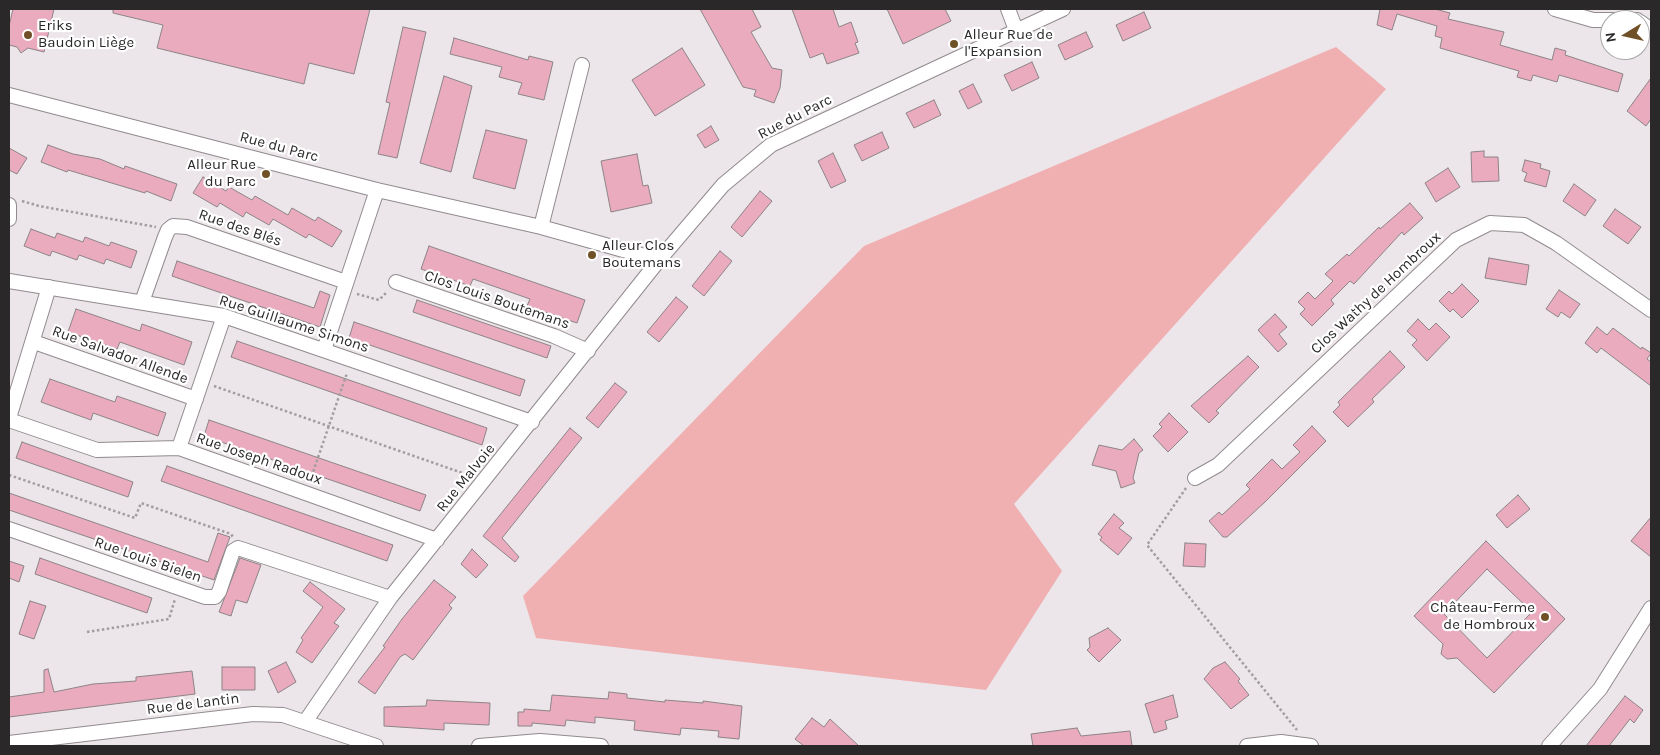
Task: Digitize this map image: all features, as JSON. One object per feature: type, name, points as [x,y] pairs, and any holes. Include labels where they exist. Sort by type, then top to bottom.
[{"type":"street","points":[[1008,9],[1016,30]]},
{"type":"street","name":"Rue du Parc","points":[[9,95],[377,190],[541,227],[660,260],[723,185],[771,145],[1063,9]]},
{"type":"street","points":[[1555,9],[1593,20],[1600,20]]},
{"type":"street","points":[[541,227],[582,65]]},
{"type":"street","points":[[324,350],[377,190]]},
{"type":"street","points":[[9,205],[9,219]]},
{"type":"street","name":"Clos Wathy de Hombroux","points":[[1194,478],[1218,465],[1456,240],[1490,223],[1524,226],[1556,243],[1651,310]]},
{"type":"street","name":"Rue des Blés","points":[[168,230],[173,226],[188,227],[345,286]]},
{"type":"street","points":[[142,302],[168,230]]},
{"type":"street","name":"Rue Malvoie","points":[[305,722],[390,598],[660,260]]},
{"type":"street","name":"Rue Guillaume Simons","points":[[9,281],[224,316],[532,422]]},
{"type":"street","name":"Clos Louis Boutemans","points":[[396,282],[554,336],[588,351]]},
{"type":"street","name":"Rue Joseph Radoux","points":[[49,287],[34,342],[9,419],[98,450],[179,448],[437,540]]},
{"type":"street","name":"Rue Salvador Allende","points":[[179,448],[224,316]]},
{"type":"street","name":"Rue Salvador Allende","points":[[34,342],[196,399]]},
{"type":"street","name":"Rue Louis Bielen","points":[[9,529],[210,598],[219,592],[233,551],[238,548]]},
{"type":"street","points":[[238,548],[390,598]]},
{"type":"street","points":[[1549,746],[1600,689],[1651,608]]},
{"type":"street","name":"Rue de Lantin","points":[[9,743],[253,714],[283,715],[376,746]]},
{"type":"street","points":[[480,746],[540,741],[601,746]]},
{"type":"street","points":[[1247,746],[1269,742],[1308,745]]},
{"type":"path","points":[[9,205],[25,201],[39,206],[144,224],[168,230]]},
{"type":"path","points":[[345,286],[379,300],[396,282]]},
{"type":"path","points":[[306,493],[351,360]]},
{"type":"path","points":[[201,382],[484,481]]},
{"type":"path","points":[[9,475],[135,518],[141,503],[231,534],[238,548]]},
{"type":"path","points":[[1194,478],[1181,493],[1148,545],[1308,745]]},
{"type":"path","points":[[87,632],[169,619],[178,588]]},
{"type":"shaded area","points":[[1336,47],[1386,89],[1014,504],[1062,571],[986,690],[536,638],[523,596],[864,246]]},
{"type":"building","name":"Eriks Baudoin Liège","points":[[13,9],[54,9],[44,52],[28,48],[21,53],[17,47],[9,45],[9,26]]},
{"type":"building","points":[[113,9],[370,9],[354,74],[309,63],[304,84],[157,48],[163,25],[113,13]]},
{"type":"building","points":[[700,9],[752,9],[761,27],[751,32],[772,68],[782,70],[780,88],[774,103],[754,96],[756,90],[743,87]]},
{"type":"building","points":[[792,9],[833,9],[839,27],[851,22],[858,42],[855,43],[859,53],[827,64],[823,53],[810,58]]},
{"type":"building","points":[[887,9],[945,9],[951,21],[903,44]]},
{"type":"building","points":[[1380,9],[1435,9],[1450,13],[1448,19],[1504,32],[1500,45],[1552,60],[1555,48],[1566,51],[1565,55],[1623,74],[1618,92],[1559,75],[1557,82],[1533,75],[1531,81],[1517,77],[1519,71],[1440,48],[1442,38],[1435,36],[1437,26],[1397,14],[1392,30],[1377,25]]},
{"type":"building","points":[[1144,12],[1151,28],[1123,41],[1116,25]]},
{"type":"building","points":[[403,27],[426,32],[397,158],[378,154],[390,103],[386,102]]},
{"type":"building","points":[[1086,32],[1093,47],[1065,60],[1058,45]]},
{"type":"building","points":[[454,38],[528,60],[529,56],[553,62],[544,100],[518,94],[522,83],[499,77],[502,67],[450,54]]},
{"type":"building","points":[[682,48],[705,85],[655,116],[632,80]]},
{"type":"building","points":[[1032,62],[1039,78],[1012,91],[1004,75]]},
{"type":"building","points":[[444,76],[472,86],[451,172],[420,163]]},
{"type":"building","points":[[1651,78],[1651,119],[1646,126],[1627,111]]},
{"type":"building","points":[[973,84],[982,102],[968,109],[959,91]]},
{"type":"building","points":[[934,100],[941,115],[914,128],[906,113]]},
{"type":"building","points":[[711,126],[719,140],[705,148],[697,135]]},
{"type":"building","points":[[486,130],[527,140],[515,189],[473,178]]},
{"type":"building","points":[[882,132],[889,148],[862,161],[854,145]]},
{"type":"building","points":[[48,145],[73,154],[100,159],[124,169],[125,166],[177,184],[171,201],[146,191],[145,193],[68,170],[67,172],[41,162]]},
{"type":"building","points":[[9,148],[27,158],[17,174],[9,170]]},
{"type":"building","points":[[1484,151],[1484,157],[1498,157],[1499,181],[1472,182],[1471,152]]},
{"type":"building","points":[[833,153],[846,181],[831,188],[818,161]]},
{"type":"building","points":[[637,154],[643,186],[648,185],[652,203],[611,212],[601,161]]},
{"type":"building","points":[[1525,160],[1541,164],[1540,168],[1550,171],[1546,187],[1524,181],[1527,173],[1522,171]]},
{"type":"building","points":[[1448,168],[1460,187],[1436,202],[1425,183]]},
{"type":"building","points":[[203,177],[226,191],[229,187],[252,200],[255,196],[288,215],[292,208],[315,221],[318,217],[342,231],[332,247],[309,234],[306,238],[273,219],[269,225],[246,212],[243,217],[220,203],[217,207],[193,193]]},
{"type":"building","points":[[1574,184],[1596,200],[1585,216],[1563,201]]},
{"type":"building","points":[[760,191],[772,201],[742,237],[731,227]]},
{"type":"building","points":[[1410,203],[1423,218],[1404,235],[1402,232],[1354,284],[1350,281],[1331,300],[1334,304],[1312,326],[1300,314],[1305,309],[1298,302],[1308,292],[1315,299],[1333,281],[1325,274],[1347,254],[1349,256],[1379,227],[1380,229]]},
{"type":"building","points":[[1615,209],[1641,227],[1628,244],[1603,226]]},
{"type":"building","points":[[31,229],[55,238],[57,233],[83,242],[85,237],[109,246],[111,242],[137,251],[131,268],[106,259],[104,264],[79,255],[77,260],[52,251],[50,256],[24,246]]},
{"type":"building","points":[[429,246],[585,300],[577,323],[527,306],[530,299],[473,279],[470,286],[421,269]]},
{"type":"building","points":[[720,251],[732,261],[704,296],[692,286]]},
{"type":"building","points":[[1489,258],[1529,265],[1526,285],[1485,278]]},
{"type":"building","points":[[177,261],[314,308],[320,291],[330,295],[320,327],[172,276]]},
{"type":"building","points":[[1462,284],[1479,301],[1462,318],[1453,309],[1450,312],[1439,301],[1449,291],[1452,294]]},
{"type":"building","points":[[1559,290],[1580,304],[1570,318],[1561,312],[1558,317],[1546,309]]},
{"type":"building","points":[[676,297],[688,307],[659,342],[647,332]]},
{"type":"building","points":[[417,300],[551,346],[547,358],[413,312]]},
{"type":"building","points":[[76,309],[140,331],[142,324],[192,342],[184,365],[120,342],[117,349],[68,332]]},
{"type":"building","points":[[1275,314],[1287,327],[1279,334],[1287,344],[1278,352],[1258,330]]},
{"type":"building","points":[[1418,319],[1429,330],[1436,323],[1450,337],[1427,361],[1412,345],[1417,340],[1407,331]]},
{"type":"building","points":[[354,322],[525,380],[520,396],[349,338]]},
{"type":"building","points":[[1597,327],[1607,335],[1613,328],[1641,349],[1642,347],[1651,353],[1647,359],[1651,362],[1651,386],[1601,348],[1597,353],[1585,343]]},
{"type":"building","points":[[237,341],[487,428],[482,445],[231,357]]},
{"type":"building","points":[[1390,351],[1405,367],[1372,399],[1374,402],[1348,427],[1333,412],[1340,405],[1338,402]]},
{"type":"building","points":[[1248,356],[1259,367],[1216,411],[1219,413],[1209,423],[1191,406]]},
{"type":"building","points":[[50,379],[115,402],[117,396],[166,413],[158,436],[93,413],[91,420],[41,402]]},
{"type":"building","points":[[615,383],[627,392],[598,428],[586,418]]},
{"type":"building","points":[[1169,413],[1188,432],[1168,452],[1153,436],[1162,427],[1159,424]]},
{"type":"building","points":[[209,420],[426,495],[420,511],[204,436]]},
{"type":"building","points":[[1312,426],[1326,441],[1265,502],[1227,537],[1223,537],[1209,521],[1219,512],[1222,515],[1250,489],[1246,485],[1272,459],[1282,469],[1300,452],[1293,445]]},
{"type":"building","points":[[570,428],[582,438],[502,538],[519,557],[515,562],[483,536]]},
{"type":"building","points":[[1134,439],[1143,450],[1139,453],[1133,478],[1135,483],[1121,488],[1116,471],[1092,465],[1099,445],[1122,450]]},
{"type":"building","points":[[22,442],[133,482],[128,497],[16,458]]},
{"type":"building","points":[[167,466],[393,545],[387,561],[161,481]]},
{"type":"building","points":[[9,493],[208,562],[218,533],[230,537],[214,580],[9,510]]},
{"type":"building","points":[[1518,495],[1530,509],[1507,528],[1496,515]]},
{"type":"building","points":[[1114,514],[1124,523],[1119,528],[1132,538],[1118,555],[1100,540],[1102,537],[1098,534]]},
{"type":"building","points":[[1651,517],[1651,557],[1631,541]]},
{"type":"building","name":"Château-Ferme de Hombroux","points":[[1486,541],[1565,619],[1494,693],[1457,658],[1447,659],[1441,654],[1443,644],[1414,616]],"holes":[[[1487,569],[1532,612],[1487,658],[1444,614]]]},
{"type":"building","points":[[1185,543],[1206,544],[1205,567],[1183,566]]},
{"type":"building","points":[[472,549],[488,565],[476,578],[461,564]]},
{"type":"building","points":[[40,558],[152,598],[147,613],[35,574]]},
{"type":"building","points":[[240,558],[261,565],[247,603],[236,600],[231,616],[219,612]]},
{"type":"building","points":[[9,561],[24,566],[19,582],[9,578]]},
{"type":"building","points":[[434,580],[456,597],[449,605],[452,608],[413,660],[405,654],[400,657],[375,694],[358,682],[385,647],[383,646],[402,619]]},
{"type":"building","points":[[310,582],[345,609],[334,623],[339,626],[312,663],[296,652],[303,640],[301,638],[323,607],[303,591]]},
{"type":"building","points":[[30,601],[46,606],[34,639],[19,634]]},
{"type":"building","points":[[1108,628],[1121,640],[1099,662],[1087,650],[1090,647],[1089,638]]},
{"type":"building","points":[[286,662],[296,682],[278,693],[268,671]]},
{"type":"building","points":[[1225,662],[1240,679],[1238,681],[1249,695],[1231,709],[1204,679],[1213,668]]},
{"type":"building","points":[[222,667],[255,667],[255,690],[222,690]]},
{"type":"building","points":[[48,669],[54,692],[93,684],[136,681],[136,677],[192,671],[195,694],[9,717],[9,697],[44,692],[44,670]]},
{"type":"building","points":[[609,692],[627,694],[627,698],[665,702],[665,700],[703,703],[703,701],[742,706],[739,739],[718,737],[719,731],[681,728],[680,735],[634,730],[635,721],[595,717],[595,723],[566,720],[565,726],[532,723],[532,726],[518,726],[518,712],[524,712],[524,709],[550,711],[552,695],[608,699]]},
{"type":"building","points":[[1173,695],[1178,717],[1165,721],[1167,729],[1154,733],[1145,704]]},
{"type":"building","points":[[1625,696],[1643,710],[1634,723],[1630,719],[1609,746],[1586,746]]},
{"type":"building","points":[[427,700],[490,703],[489,725],[444,723],[444,730],[384,726],[384,707],[426,706]]},
{"type":"building","points":[[812,718],[824,727],[830,719],[859,746],[804,746],[795,739]]},
{"type":"building","points":[[1077,728],[1081,736],[1130,731],[1132,746],[1033,746],[1031,734]]},
{"type":"place","name":"Eriks Baudoin Liège","points":[[28,35]]},
{"type":"place","name":"Alleur Rue de l'Expansion","points":[[954,44]]},
{"type":"place","name":"Alleur Rue du Parc","points":[[266,174]]},
{"type":"place","name":"Alleur Clos Boutemans","points":[[592,255]]},
{"type":"place","name":"Château-Ferme de Hombroux","points":[[1545,617]]}]
